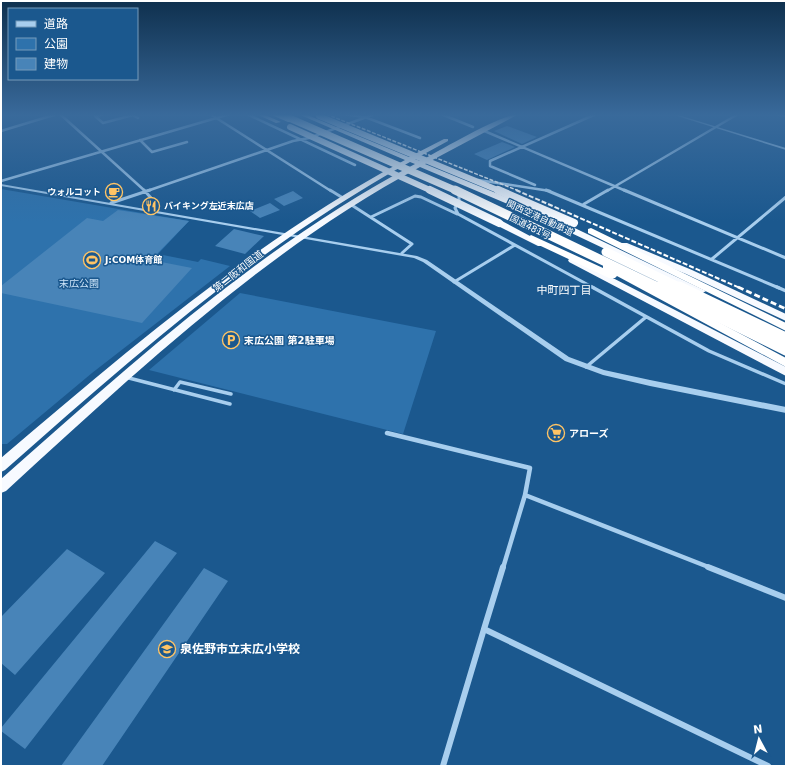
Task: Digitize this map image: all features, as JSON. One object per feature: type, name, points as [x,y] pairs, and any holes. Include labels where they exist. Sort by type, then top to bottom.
[{"type":"highway","name":"国道481号","points":[[341,150],[412,181],[531,238],[786,372]]},
{"type":"highway","points":[[358,150],[459,194],[579,250],[786,355]]},
{"type":"highway","name":"関西空港自動車道","points":[[367,150],[487,204],[786,350]]},
{"type":"highway","name":"関西空港自動車道","points":[[378,150],[512,207],[786,338]]},
{"type":"highway","points":[[388,150],[532,211],[689,272],[786,318]]},
{"type":"highway","points":[[403,150],[574,223],[587,233],[786,333]]},
{"type":"highway","name":"第二阪和国道","points":[[1,486],[124,377],[247,276],[302,236],[346,201],[396,166],[430,150]]},
{"type":"highway","name":"第二阪和国道","points":[[1,466],[171,322],[288,234],[346,201],[420,164],[443,150]]},
{"type":"highway","points":[[587,233],[681,276],[786,327]]},
{"type":"highway","points":[[531,238],[682,308]]},
{"type":"highway","points":[[579,250],[682,308],[786,363]]},
{"type":"street","points":[[100,150],[145,191],[158,206],[153,210]]},
{"type":"street","points":[[1,180],[109,150]]},
{"type":"street","points":[[150,150],[152,152],[160,150]]},
{"type":"street","points":[[111,203],[267,150],[412,244],[402,253]]},
{"type":"street","points":[[322,150],[355,165]]},
{"type":"street","points":[[516,150],[490,161],[490,166],[543,189],[584,204],[786,291]]},
{"type":"street","points":[[530,150],[786,258]]},
{"type":"street","points":[[584,204],[676,150]]},
{"type":"street","points":[[448,175],[543,189]]},
{"type":"street","points":[[1,184],[402,253],[425,262],[545,345],[567,359],[586,367],[650,383],[786,410]]},
{"type":"street","points":[[458,214],[455,208],[459,201],[459,194]]},
{"type":"street","points":[[371,217],[415,196],[421,197],[458,214],[709,351],[744,364],[786,384]]},
{"type":"street","points":[[712,259],[786,196]]},
{"type":"street","points":[[454,282],[515,245]]},
{"type":"street","points":[[586,367],[646,317]]},
{"type":"street","points":[[124,377],[230,404]]},
{"type":"street","points":[[174,390],[180,382],[231,394]]},
{"type":"street","points":[[387,433],[530,468],[525,495],[443,766]]},
{"type":"street","points":[[525,495],[786,598]]},
{"type":"street","points":[[484,629],[768,766]]},
{"type":"green space","name":"末広公園","points":[[1,189],[189,221],[158,254],[198,262],[201,259],[230,266],[92,373],[7,444],[1,444]]},
{"type":"green space","points":[[240,293],[436,331],[403,434],[149,370]]},
{"type":"building","points":[[484,150],[509,150],[487,160],[474,154]]},
{"type":"building","points":[[293,191],[303,198],[284,206],[274,199]]},
{"type":"building","points":[[270,203],[280,210],[260,218],[250,211]]},
{"type":"building","name":"J:COM体育館","points":[[118,210],[189,221],[151,260],[192,268],[142,323],[1,293],[1,286],[87,218],[103,221]]},
{"type":"building","points":[[234,229],[264,236],[245,254],[215,246]]},
{"type":"building","points":[[155,541],[177,553],[25,749],[1,731],[1,728]]},
{"type":"building","points":[[67,549],[105,573],[15,675],[1,663],[1,617]]},
{"type":"building","points":[[204,568],[228,581],[102,766],[61,766]]},
{"type":"railway","points":[[416,150],[519,191]]},
{"type":"railway","points":[[516,190],[740,288]]},
{"type":"railway","points":[[738,287],[786,309]]},
{"type":"place","name":"ウォルコット","points":[[114,192]]},
{"type":"place","name":"バイキング左近末広店","points":[[151,206]]},
{"type":"place","name":"J:COM体育館","points":[[92,260]]},
{"type":"place","name":"末広公園 第2駐車場","points":[[231,340]]},
{"type":"place","name":"アローズ","points":[[556,433]]},
{"type":"place","name":"泉佐野市立末広小学校","points":[[167,649]]},
{"type":"district","name":"中町四丁目","points":[[564,290]]}]
